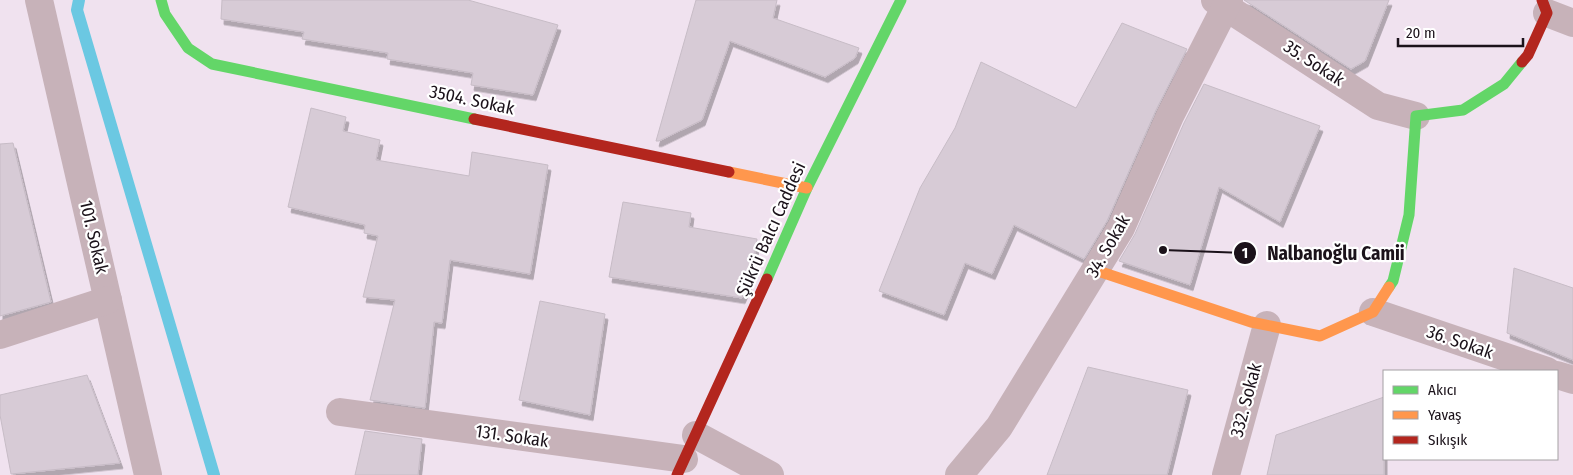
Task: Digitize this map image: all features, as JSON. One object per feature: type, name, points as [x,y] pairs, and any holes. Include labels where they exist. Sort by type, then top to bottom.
[{"type":"street","name":"101. Sokak","points":[[39,0],[148,475]]},
{"type":"street","name":"3504. Sokak","points":[[161,0],[165,14],[188,48],[212,64],[807,188]]},
{"type":"street","name":"Şükrü Balcı Caddesi","points":[[681,467],[759,298],[807,188],[901,0]]},
{"type":"street","name":"35. Sokak","points":[[1224,2],[1378,106],[1416,116]]},
{"type":"street","name":"34. Sokak","points":[[959,475],[999,428],[1121,228],[1167,123],[1224,2]]},
{"type":"street","points":[[1095,270],[1251,322],[1320,336],[1373,312],[1392,280],[1409,215],[1416,116],[1463,110],[1504,84],[1528,55],[1545,7],[1573,23]]},
{"type":"street","points":[[0,335],[108,300]]},
{"type":"street","name":"36. Sokak","points":[[1373,312],[1544,370]]},
{"type":"street","name":"332. Sokak","points":[[1226,475],[1267,325]]},
{"type":"street","points":[[1558,375],[1573,380]]},
{"type":"street","name":"131. Sokak","points":[[340,412],[681,467]]},
{"type":"street","points":[[696,435],[770,475]]},
{"type":"building","points":[[222,0],[468,0],[558,25],[533,95],[471,85],[473,73],[387,59],[388,53],[302,39],[304,32],[221,19]]},
{"type":"building","points":[[696,0],[777,0],[773,18],[859,48],[855,58],[825,77],[730,41],[702,120],[656,141]]},
{"type":"building","points":[[1244,0],[1389,0],[1365,61],[1351,69]]},
{"type":"building","points":[[1122,23],[1187,49],[1156,110],[1107,221],[1084,259],[1014,225],[992,274],[965,263],[944,315],[879,291],[920,188],[955,128],[981,62],[1076,108]]},
{"type":"building","points":[[1204,84],[1320,126],[1280,222],[1219,187],[1190,285],[1119,261],[1135,234],[1184,123]]},
{"type":"building","points":[[311,108],[346,117],[343,131],[380,140],[376,160],[469,176],[472,152],[548,165],[530,274],[450,260],[442,323],[434,322],[425,408],[370,400],[395,300],[363,297],[378,236],[364,233],[365,225],[288,207]]},
{"type":"building","points":[[13,143],[51,302],[0,316],[0,144]]},
{"type":"building","points":[[623,202],[691,213],[689,227],[757,239],[750,280],[742,298],[609,277]]},
{"type":"building","points":[[1514,268],[1573,288],[1573,360],[1507,333]]},
{"type":"building","points":[[540,301],[605,314],[590,415],[519,400]]},
{"type":"building","points":[[1088,367],[1188,390],[1167,475],[1047,475]]},
{"type":"building","points":[[87,375],[120,463],[11,474],[0,415],[0,395]]},
{"type":"building","points":[[1383,397],[1384,475],[1267,475],[1276,435]]},
{"type":"building","points":[[365,431],[422,439],[418,475],[355,475]]},
{"type":"waterway","points":[[79,0],[77,10],[214,475]]},
{"type":"traffic: fast","points":[[161,0],[165,14],[188,48],[212,64],[474,119]]},
{"type":"traffic: fast","points":[[767,279],[807,188],[901,0]]},
{"type":"traffic: fast","points":[[1389,287],[1393,281],[1409,215],[1416,116],[1463,110],[1504,84],[1522,62]]},
{"type":"traffic: slow","points":[[729,172],[807,188]]},
{"type":"traffic: slow","points":[[1095,270],[1251,322],[1320,336],[1373,312],[1389,287]]},
{"type":"traffic: jam","points":[[1522,62],[1528,55],[1547,13],[1542,0]]},
{"type":"traffic: jam","points":[[474,119],[729,172]]},
{"type":"traffic: jam","points":[[677,475],[767,279]]},
{"type":"place","name":"Nalbanoğlu Camii","points":[[1163,250]]}]
